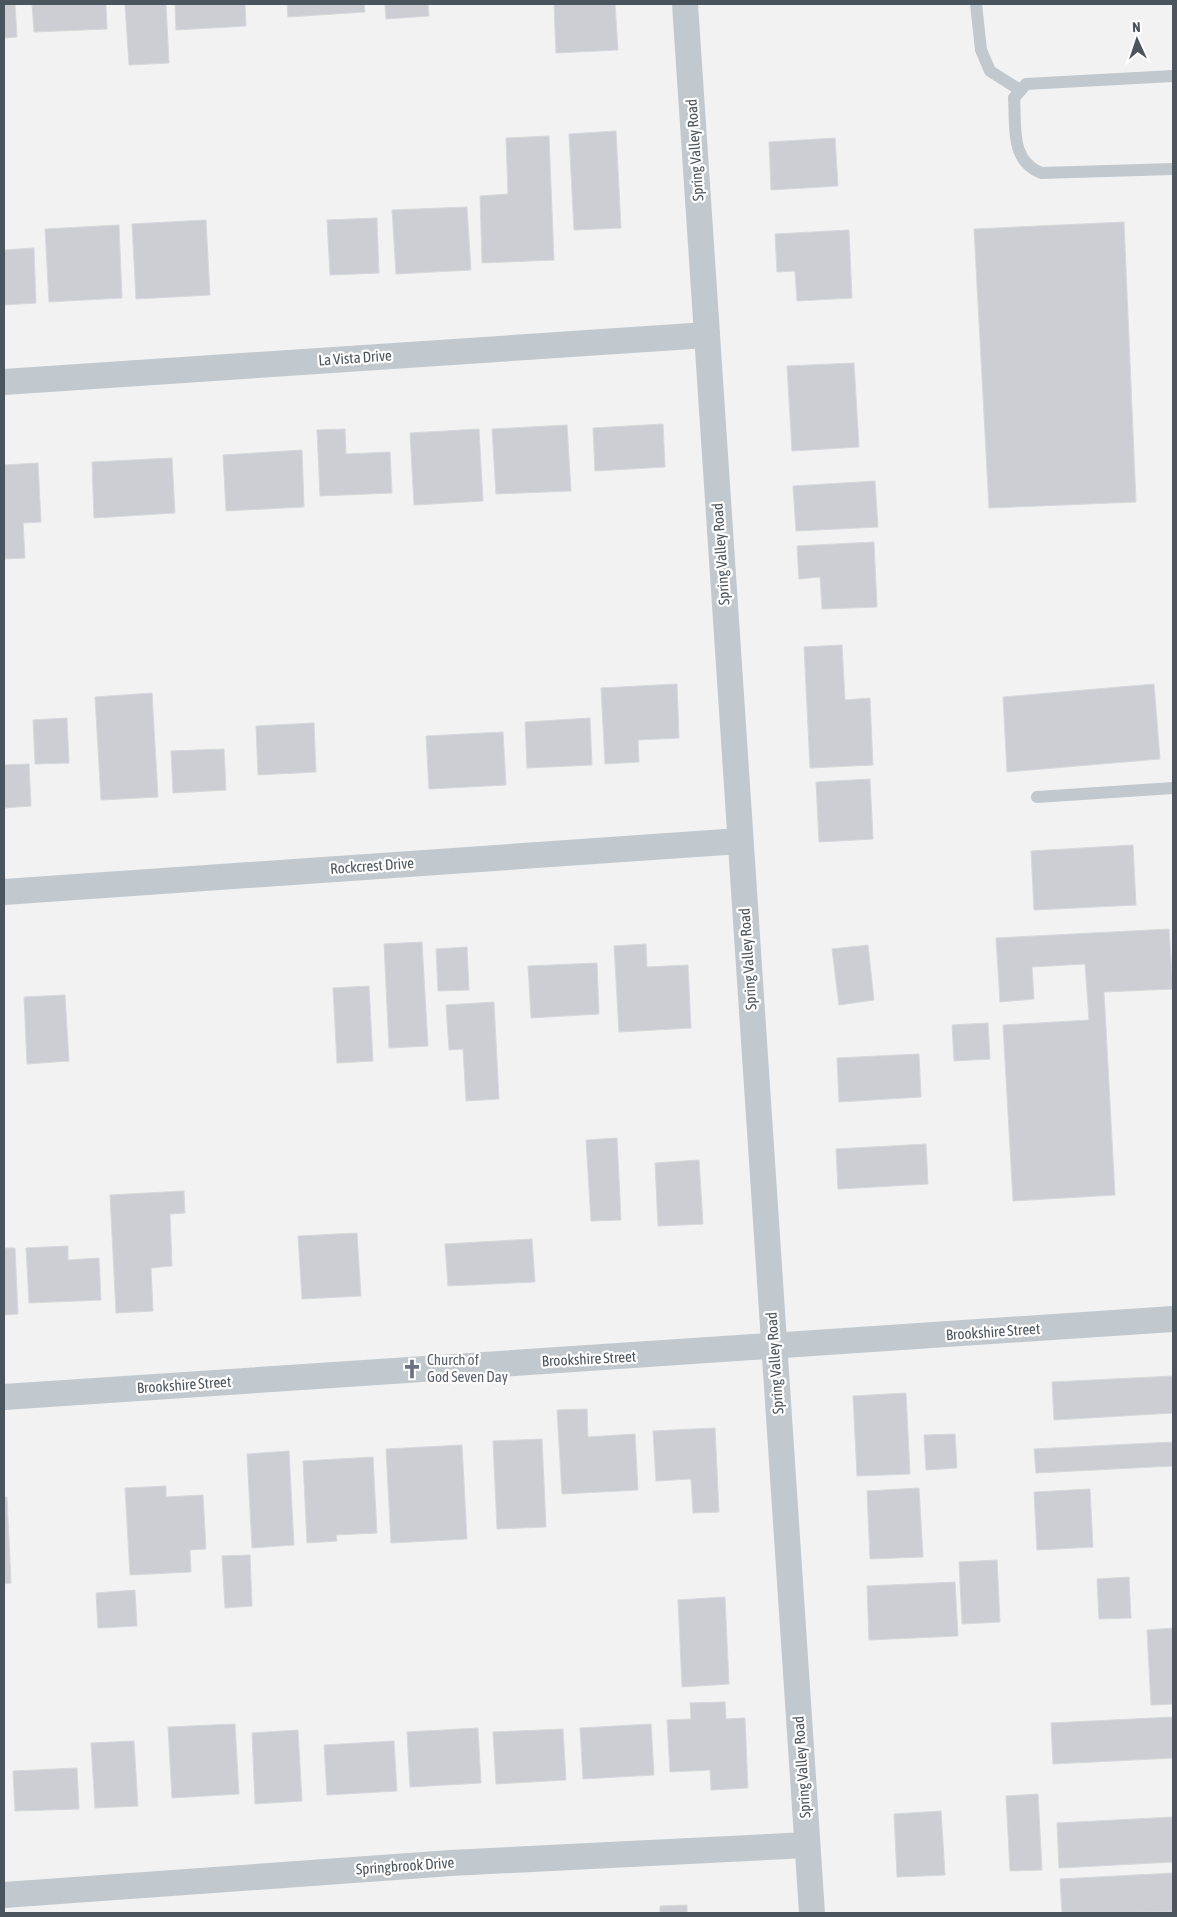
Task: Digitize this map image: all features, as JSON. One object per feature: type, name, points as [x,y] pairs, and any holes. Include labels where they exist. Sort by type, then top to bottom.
[{"type":"street","name":"Spring Valley Road","points":[[685,4],[812,1913]]},
{"type":"street","name":"La Vista Drive","points":[[4,382],[707,335]]},
{"type":"street","name":"Rockcrest Drive","points":[[4,892],[740,841]]},
{"type":"street","name":"Brookshire Street","points":[[4,1397],[440,1367],[774,1348],[1173,1319]]},
{"type":"street","name":"Springbrook Drive","points":[[4,1895],[451,1863],[807,1845]]},
{"type":"lane","points":[[976,4],[981,50],[990,71],[1020,90]]},
{"type":"lane","points":[[1173,76],[1026,84],[1014,98],[1017,145],[1020,158],[1029,168],[1041,173],[1173,169]]},
{"type":"lane","points":[[1037,796],[1173,788]]},
{"type":"building","points":[[4,4],[15,4],[17,37],[4,38]]},
{"type":"building","points":[[32,4],[106,4],[107,29],[34,32]]},
{"type":"building","points":[[125,4],[166,4],[169,63],[129,65]]},
{"type":"building","points":[[175,4],[245,4],[246,26],[176,30]]},
{"type":"building","points":[[287,4],[364,4],[365,12],[288,17]]},
{"type":"building","points":[[385,4],[428,4],[429,16],[386,19]]},
{"type":"building","points":[[554,4],[615,4],[618,50],[556,53]]},
{"type":"building","points":[[616,131],[621,228],[574,230],[569,134]]},
{"type":"building","points":[[549,136],[554,260],[482,263],[480,196],[508,194],[506,138]]},
{"type":"building","points":[[835,138],[838,186],[771,190],[769,142]]},
{"type":"building","points":[[467,207],[471,270],[396,274],[392,210]]},
{"type":"building","points":[[377,218],[379,273],[330,275],[327,220]]},
{"type":"building","points":[[206,220],[210,295],[136,299],[132,224]]},
{"type":"building","points":[[1124,222],[1136,502],[989,508],[974,229]]},
{"type":"building","points":[[119,225],[122,298],[49,302],[45,229]]},
{"type":"building","points":[[849,230],[852,298],[797,301],[795,271],[777,272],[775,234]]},
{"type":"building","points":[[34,248],[36,303],[4,305],[4,250]]},
{"type":"building","points":[[854,363],[859,447],[792,451],[787,366]]},
{"type":"building","points":[[663,424],[665,467],[595,471],[593,428]]},
{"type":"building","points":[[567,425],[571,491],[496,494],[492,429]]},
{"type":"building","points":[[345,429],[346,454],[390,452],[392,493],[320,496],[317,430]]},
{"type":"building","points":[[479,429],[483,501],[414,505],[410,433]]},
{"type":"building","points":[[302,450],[304,507],[226,511],[223,455]]},
{"type":"building","points":[[172,458],[175,513],[94,518],[92,462]]},
{"type":"building","points":[[38,463],[41,522],[23,523],[25,558],[4,559],[4,465]]},
{"type":"building","points":[[875,481],[878,527],[796,531],[793,486]]},
{"type":"building","points":[[874,542],[877,607],[822,609],[820,577],[799,579],[797,546]]},
{"type":"building","points":[[842,645],[845,700],[870,698],[873,765],[810,768],[804,647]]},
{"type":"building","points":[[677,684],[679,738],[638,740],[639,762],[605,764],[601,688]]},
{"type":"building","points":[[1154,684],[1160,759],[1007,772],[1003,697]]},
{"type":"building","points":[[152,693],[158,797],[101,800],[95,697]]},
{"type":"building","points":[[67,718],[69,763],[35,764],[33,720]]},
{"type":"building","points":[[590,718],[592,765],[527,768],[525,722]]},
{"type":"building","points":[[314,723],[316,772],[258,775],[256,726]]},
{"type":"building","points":[[503,732],[506,785],[429,789],[426,736]]},
{"type":"building","points":[[224,749],[226,790],[173,793],[171,751]]},
{"type":"building","points":[[29,764],[31,806],[4,808],[4,765]]},
{"type":"building","points":[[870,779],[873,839],[819,842],[816,782]]},
{"type":"building","points":[[1133,845],[1136,905],[1034,910],[1031,851]]},
{"type":"building","points":[[1169,929],[1173,989],[1104,992],[1115,1195],[1013,1201],[1003,1025],[1089,1020],[1085,964],[1032,967],[1034,999],[1000,1002],[996,938]]},
{"type":"building","points":[[422,942],[428,1046],[389,1048],[384,944]]},
{"type":"building","points":[[646,944],[647,967],[688,965],[691,1028],[619,1032],[614,946]]},
{"type":"building","points":[[868,945],[874,1000],[839,1005],[832,949]]},
{"type":"building","points":[[467,947],[469,990],[438,991],[436,949]]},
{"type":"building","points":[[597,963],[599,1014],[531,1018],[528,966]]},
{"type":"building","points":[[369,986],[373,1061],[337,1063],[333,988]]},
{"type":"building","points":[[65,995],[69,1061],[27,1064],[24,997]]},
{"type":"building","points":[[494,1002],[499,1099],[466,1101],[463,1049],[449,1050],[446,1005]]},
{"type":"building","points":[[988,1023],[990,1059],[954,1061],[952,1025]]},
{"type":"building","points":[[919,1054],[921,1097],[839,1102],[837,1058]]},
{"type":"building","points":[[617,1138],[621,1220],[591,1221],[586,1140]]},
{"type":"building","points":[[926,1144],[928,1184],[838,1189],[836,1149]]},
{"type":"building","points":[[699,1160],[703,1224],[658,1226],[655,1163]]},
{"type":"building","points":[[184,1191],[185,1213],[170,1214],[172,1266],[151,1268],[153,1311],[116,1313],[110,1195]]},
{"type":"building","points":[[357,1233],[361,1296],[302,1299],[298,1236]]},
{"type":"building","points":[[532,1239],[535,1282],[448,1286],[445,1244]]},
{"type":"building","points":[[68,1246],[68,1260],[99,1258],[101,1300],[29,1303],[26,1248]]},
{"type":"building","points":[[4,1248],[15,1248],[18,1314],[4,1315]]},
{"type":"building","points":[[1173,1376],[1173,1413],[1054,1420],[1052,1382]]},
{"type":"building","points":[[906,1393],[910,1474],[857,1476],[853,1396]]},
{"type":"building","points":[[587,1409],[588,1437],[635,1434],[638,1490],[562,1494],[557,1410]]},
{"type":"building","points":[[715,1428],[719,1512],[693,1513],[691,1479],[656,1481],[653,1431]]},
{"type":"building","points":[[955,1434],[957,1468],[926,1470],[924,1435]]},
{"type":"building","points":[[542,1439],[546,1527],[497,1529],[493,1441]]},
{"type":"building","points":[[1173,1442],[1173,1466],[1036,1473],[1034,1449]]},
{"type":"building","points":[[462,1445],[467,1539],[391,1543],[386,1449]]},
{"type":"building","points":[[289,1451],[294,1545],[252,1548],[247,1454]]},
{"type":"building","points":[[373,1457],[377,1533],[336,1535],[337,1541],[307,1543],[303,1461]]},
{"type":"building","points":[[166,1486],[166,1497],[203,1495],[206,1549],[190,1550],[191,1572],[130,1575],[125,1488]]},
{"type":"building","points":[[919,1488],[923,1557],[870,1559],[867,1491]]},
{"type":"building","points":[[1090,1489],[1093,1547],[1037,1550],[1034,1492]]},
{"type":"building","points":[[4,1497],[7,1497],[11,1583],[4,1584]]},
{"type":"building","points":[[250,1555],[252,1606],[225,1608],[222,1556]]},
{"type":"building","points":[[997,1560],[1000,1622],[962,1624],[959,1562]]},
{"type":"building","points":[[1129,1577],[1131,1618],[1099,1619],[1097,1579]]},
{"type":"building","points":[[955,1582],[958,1636],[869,1640],[867,1586]]},
{"type":"building","points":[[135,1590],[137,1626],[98,1628],[96,1593]]},
{"type":"building","points":[[725,1597],[729,1684],[682,1687],[678,1600]]},
{"type":"building","points":[[1173,1628],[1173,1704],[1151,1705],[1147,1630]]},
{"type":"building","points":[[725,1702],[726,1719],[745,1718],[748,1788],[711,1790],[710,1770],[670,1772],[667,1720],[691,1719],[690,1703]]},
{"type":"building","points":[[1173,1717],[1173,1758],[1053,1764],[1051,1723]]},
{"type":"building","points":[[235,1724],[239,1794],[172,1798],[168,1727]]},
{"type":"building","points":[[651,1724],[654,1775],[583,1779],[580,1728]]},
{"type":"building","points":[[478,1728],[481,1783],[410,1787],[407,1732]]},
{"type":"building","points":[[563,1729],[566,1780],[496,1784],[493,1732]]},
{"type":"building","points":[[298,1730],[302,1801],[255,1804],[252,1733]]},
{"type":"building","points":[[134,1741],[138,1806],[95,1808],[91,1743]]},
{"type":"building","points":[[394,1741],[397,1791],[327,1795],[324,1745]]},
{"type":"building","points":[[77,1768],[79,1809],[15,1811],[13,1771]]},
{"type":"building","points":[[1038,1794],[1042,1870],[1010,1871],[1006,1796]]},
{"type":"building","points":[[941,1811],[945,1875],[897,1877],[894,1814]]},
{"type":"building","points":[[1173,1817],[1173,1862],[1059,1868],[1057,1823]]},
{"type":"building","points":[[1173,1873],[1173,1912],[1062,1913],[1060,1879]]},
{"type":"building","points":[[687,1905],[687,1913],[660,1913],[660,1906]]},
{"type":"place","name":"Church of God Seven Day","points":[[412,1369]]}]
